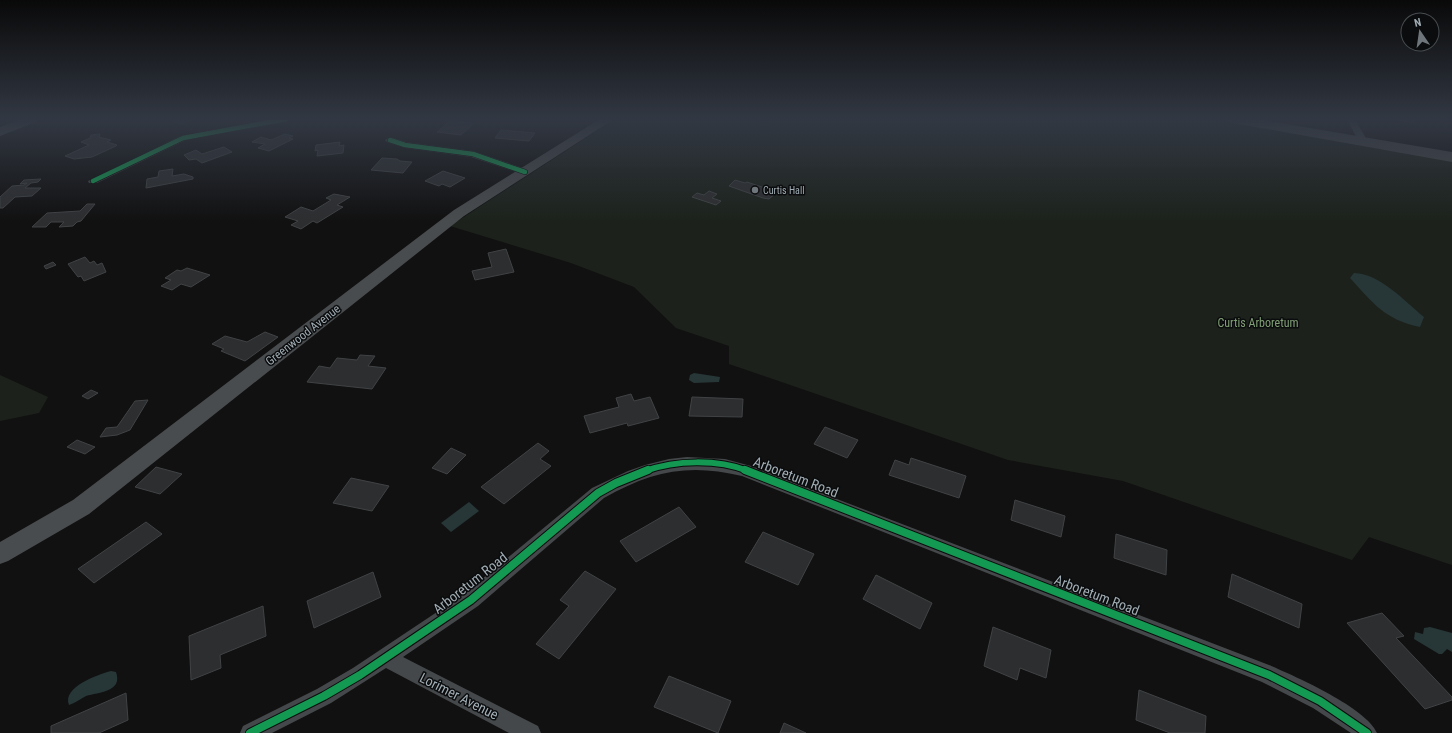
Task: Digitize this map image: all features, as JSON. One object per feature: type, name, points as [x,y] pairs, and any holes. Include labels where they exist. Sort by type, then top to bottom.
[{"type":"main road","name":"Greenwood Avenue","points":[[0,554],[81,507],[458,213],[554,153]]},
{"type":"main road","points":[[1434,153],[1452,156]]},
{"type":"street","points":[[93,181],[151,153]]},
{"type":"street","points":[[467,153],[525,172]]},
{"type":"street","name":"Arboretum Road","points":[[250,733],[324,696],[386,658],[471,600],[598,493],[633,474],[648,469],[673,464],[707,462],[745,470],[1269,675],[1328,704],[1347,716],[1367,733]]},
{"type":"street","name":"Lorimer Avenue","points":[[386,658],[531,733]]},
{"type":"green space","name":"Curtis Arboretum","points":[[562,153],[1409,153],[1452,161],[1452,565],[1369,537],[1352,560],[1123,481],[1008,460],[729,364],[729,346],[676,328],[634,287],[571,263],[450,226]]},
{"type":"green space","points":[[0,375],[48,397],[39,413],[0,421]]},
{"type":"shaded area","points":[[1354,273],[1374,278],[1392,289],[1424,317],[1420,327],[1397,320],[1380,309],[1350,278]]},
{"type":"shaded area","points":[[694,373],[720,377],[719,382],[694,383],[689,380],[690,375]]},
{"type":"shaded area","points":[[469,502],[479,511],[451,532],[441,523]]},
{"type":"shaded area","points":[[1430,627],[1452,633],[1452,652],[1447,649],[1442,654],[1439,654],[1414,639],[1415,632],[1423,634],[1424,628]]},
{"type":"shaded area","points":[[111,671],[116,672],[117,679],[116,684],[113,687],[103,692],[86,696],[69,705],[68,699],[76,687],[98,675]]},
{"type":"building","points":[[71,153],[100,153],[92,157],[74,159],[65,156]]},
{"type":"building","points":[[188,153],[229,153],[202,163],[196,159],[189,160],[184,155]]},
{"type":"building","points":[[317,153],[341,153],[317,156]]},
{"type":"building","points":[[382,158],[412,162],[403,173],[371,170]]},
{"type":"building","points":[[173,169],[172,176],[184,174],[193,177],[193,179],[146,188],[147,179],[158,177],[159,171]]},
{"type":"building","points":[[443,171],[465,178],[450,187],[442,184],[439,186],[425,181]]},
{"type":"building","points":[[41,179],[38,182],[31,183],[25,188],[41,188],[32,196],[15,197],[3,208],[0,208],[0,197],[12,186],[24,185],[27,183],[20,184],[24,180]]},
{"type":"building","name":"Curtis Hall","points":[[735,180],[745,183],[747,182],[777,192],[769,199],[763,198],[729,186]]},
{"type":"building","points":[[709,191],[717,194],[712,198],[721,201],[716,205],[692,197],[697,193],[704,195]]},
{"type":"building","points":[[334,194],[350,197],[337,205],[343,207],[317,223],[313,221],[301,229],[291,225],[298,221],[285,217],[301,207],[313,211],[331,200],[326,198]]},
{"type":"building","points":[[87,204],[95,204],[81,221],[77,222],[73,226],[59,227],[64,222],[51,222],[46,227],[32,227],[47,213],[80,211]]},
{"type":"building","points":[[506,249],[514,272],[475,280],[472,271],[492,267],[488,253]]},
{"type":"building","points":[[85,257],[90,263],[94,261],[97,265],[102,263],[106,272],[84,281],[81,276],[78,277],[68,264]]},
{"type":"building","points":[[53,262],[56,265],[46,269],[44,266]]},
{"type":"building","points":[[187,268],[210,275],[191,287],[181,284],[172,290],[161,286],[171,280],[165,278],[177,270],[181,271]]},
{"type":"building","points":[[265,332],[278,337],[245,361],[221,351],[224,349],[212,344],[225,336],[247,342]]},
{"type":"building","points":[[360,355],[375,356],[368,366],[386,368],[372,389],[307,382],[319,366],[330,368],[337,358],[357,360]]},
{"type":"building","points":[[91,390],[98,393],[88,399],[82,396]]},
{"type":"building","points":[[631,394],[634,401],[650,397],[659,418],[628,426],[627,423],[590,433],[584,416],[619,407],[616,398]]},
{"type":"building","points":[[692,397],[743,399],[742,417],[689,416]]},
{"type":"building","points":[[148,400],[130,430],[117,435],[100,437],[106,428],[117,427],[135,401]]},
{"type":"building","points":[[825,427],[858,440],[847,458],[814,444]]},
{"type":"building","points":[[77,440],[95,447],[85,454],[67,447]]},
{"type":"building","points":[[538,443],[549,451],[540,459],[551,466],[504,504],[481,487]]},
{"type":"building","points":[[451,448],[466,455],[447,474],[432,468]]},
{"type":"building","points":[[911,458],[966,476],[959,498],[889,475],[895,460],[909,465]]},
{"type":"building","points":[[156,467],[182,474],[160,494],[135,487]]},
{"type":"building","points":[[351,478],[389,486],[372,511],[333,503]]},
{"type":"building","points":[[1015,500],[1065,516],[1061,537],[1011,520]]},
{"type":"building","points":[[679,507],[696,527],[636,562],[620,541]]},
{"type":"building","points":[[146,522],[162,534],[94,583],[78,569]]},
{"type":"building","points":[[763,532],[814,554],[798,585],[745,562]]},
{"type":"building","points":[[1116,534],[1167,550],[1166,575],[1114,558]]},
{"type":"building","points":[[585,571],[616,589],[559,659],[536,644],[569,606],[560,600]]},
{"type":"building","points":[[373,572],[381,597],[314,628],[307,601]]},
{"type":"building","points":[[1232,574],[1302,604],[1299,628],[1228,597]]},
{"type":"building","points":[[876,575],[932,603],[920,629],[863,599]]},
{"type":"building","points":[[263,606],[266,636],[220,655],[221,668],[191,680],[189,636]]},
{"type":"building","points":[[1382,613],[1404,636],[1396,638],[1452,697],[1452,700],[1425,709],[1347,623]]},
{"type":"building","points":[[993,627],[1051,650],[1046,678],[1020,668],[1017,680],[984,666]]},
{"type":"building","points":[[669,676],[731,701],[718,733],[654,707]]},
{"type":"building","points":[[1139,690],[1206,716],[1205,733],[1170,733],[1136,720]]},
{"type":"building","points":[[126,693],[128,720],[99,733],[51,733],[51,726]]},
{"type":"building","points":[[784,723],[806,733],[780,733]]},
{"type":"cycle path","points":[[93,181],[151,153]]},
{"type":"cycle path","points":[[467,153],[525,172]]},
{"type":"cycle path","points":[[250,733],[324,696],[360,675],[471,600],[598,493],[633,475],[651,469],[687,463],[725,465],[745,470],[1269,675],[1295,687],[1332,708],[1367,733]]},
{"type":"place","name":"Curtis Hall","points":[[755,190]]}]
